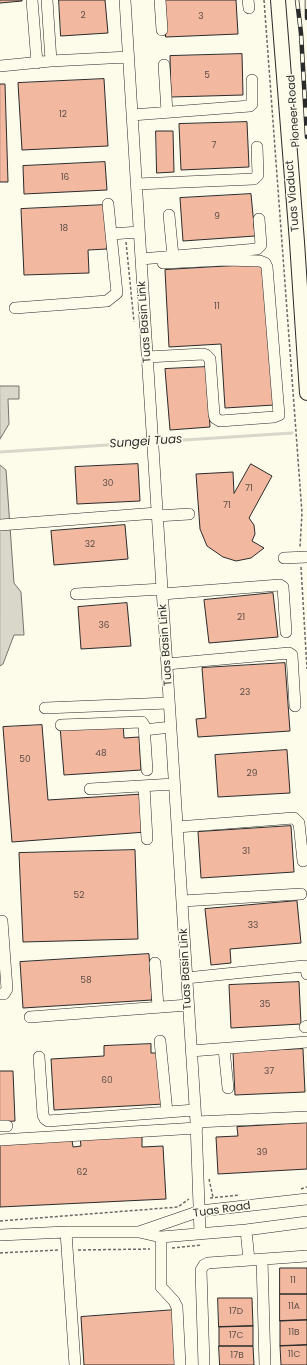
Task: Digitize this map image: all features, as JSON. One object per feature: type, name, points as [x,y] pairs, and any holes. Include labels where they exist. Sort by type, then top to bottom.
[{"type":"main road","name":"Tuas Viaduct","points":[[278,0],[307,393]]},
{"type":"main road","name":"Pioneer Road","points":[[285,0],[307,295]]},
{"type":"street","points":[[32,0],[37,63]]},
{"type":"street","points":[[48,0],[51,61]]},
{"type":"street","name":"Tuas Basin Link","points":[[125,0],[196,1125],[200,1234]]},
{"type":"street","points":[[160,0],[162,30]]},
{"type":"street","points":[[0,66],[51,61],[128,57]]},
{"type":"street","points":[[164,65],[168,112]]},
{"type":"street","points":[[132,115],[250,106],[252,104],[252,80]]},
{"type":"street","points":[[137,184],[254,179],[258,175],[257,146]]},
{"type":"street","points":[[16,308],[107,301],[117,293],[108,204]]},
{"type":"street","points":[[170,214],[173,256]]},
{"type":"street","points":[[141,259],[257,249],[261,245],[259,219]]},
{"type":"street","points":[[111,234],[139,232]]},
{"type":"street","points":[[147,357],[203,354],[208,356],[210,359],[214,414],[215,418],[220,421],[274,417],[278,415],[267,267],[265,264],[260,261],[226,260],[163,263]]},
{"type":"street","points":[[0,525],[157,514],[189,514]]},
{"type":"street","points":[[284,558],[304,557]]},
{"type":"street","points":[[76,594],[280,585],[283,587],[286,632]]},
{"type":"street","points":[[167,664],[289,653],[292,655],[295,706]]},
{"type":"street","points":[[45,708],[169,703]]},
{"type":"street","points":[[61,725],[140,721],[143,723],[147,770]]},
{"type":"street","points":[[144,730],[171,727]]},
{"type":"street","points":[[90,789],[174,784]]},
{"type":"street","points":[[144,786],[147,839]]},
{"type":"street","points":[[177,827],[294,818],[299,823],[303,861]]},
{"type":"street","points":[[182,901],[301,894]]},
{"type":"street","points":[[0,994],[4,994],[7,989],[2,921]]},
{"type":"street","points":[[154,963],[158,1007]]},
{"type":"street","points":[[186,978],[304,966],[307,974]]},
{"type":"street","points":[[30,1017],[188,1005]]},
{"type":"street","points":[[160,1041],[167,1112]]},
{"type":"street","points":[[191,1051],[307,1042]]},
{"type":"street","points":[[224,1049],[228,1088]]},
{"type":"street","points":[[39,1057],[43,1115],[45,1119],[195,1110]]},
{"type":"street","points":[[0,1140],[307,1117]]},
{"type":"street","name":"Tuas Road","points":[[140,1232],[200,1206],[307,1199]]},
{"type":"street","name":"Tuas Road","points":[[0,1235],[66,1232],[140,1232],[161,1237],[246,1230],[307,1222]]},
{"type":"street","points":[[246,1230],[249,1260]]},
{"type":"street","points":[[66,1232],[75,1365]]},
{"type":"street","points":[[161,1237],[161,1287],[174,1301],[177,1307],[180,1365]]},
{"type":"street","points":[[204,1365],[202,1267],[208,1263],[307,1256]]},
{"type":"street","points":[[262,1259],[265,1365]]},
{"type":"path","points":[[264,0],[302,513],[307,669]]},
{"type":"path","points":[[300,1189],[307,1187]]},
{"type":"path","points":[[0,1221],[178,1207],[187,1199],[200,1206],[213,1197],[244,1195]]},
{"type":"path","points":[[0,1253],[67,1250]]},
{"type":"shaded area","points":[[0,386],[19,386],[19,399],[8,399],[9,424],[0,439]]},
{"type":"shaded area","points":[[0,465],[6,470],[14,583],[21,592],[24,635],[14,635],[3,664],[0,666]]},
{"type":"building","points":[[0,0],[22,0],[22,1],[0,3]]},
{"type":"building","points":[[59,0],[105,0],[108,33],[61,36]]},
{"type":"building","points":[[164,0],[236,0],[238,34],[166,37]]},
{"type":"building","points":[[242,54],[243,95],[171,97],[170,56]]},
{"type":"building","points":[[104,79],[108,146],[22,150],[18,83]]},
{"type":"building","points":[[0,84],[5,84],[8,182],[0,182]]},
{"type":"building","points":[[247,122],[249,167],[181,170],[179,124]]},
{"type":"building","points":[[156,131],[173,131],[174,172],[157,173]]},
{"type":"building","points":[[105,162],[107,190],[24,194],[23,166]]},
{"type":"building","points":[[251,194],[255,236],[183,241],[180,198]]},
{"type":"building","points":[[105,205],[107,249],[88,250],[89,273],[24,275],[21,209]]},
{"type":"building","points":[[265,264],[274,405],[225,408],[221,344],[169,347],[165,270]]},
{"type":"building","points":[[206,367],[210,427],[170,430],[165,369]]},
{"type":"building","points":[[138,464],[140,501],[77,504],[75,467]]},
{"type":"building","points":[[251,464],[272,476],[249,518],[254,525],[255,534],[252,541],[264,548],[251,558],[236,561],[223,557],[207,546],[200,529],[196,474],[233,472],[234,493]]},
{"type":"building","points":[[125,525],[128,559],[54,565],[51,531]]},
{"type":"building","points":[[273,593],[278,637],[209,643],[204,600]]},
{"type":"building","points":[[127,603],[131,646],[81,649],[78,607]]},
{"type":"building","points":[[285,663],[290,731],[198,737],[196,719],[206,718],[202,668]]},
{"type":"building","points":[[123,722],[124,738],[139,737],[141,770],[64,775],[60,726]]},
{"type":"building","points":[[42,725],[48,800],[143,794],[146,832],[12,842],[3,727]]},
{"type":"building","points":[[287,750],[290,793],[218,797],[215,755]]},
{"type":"building","points":[[291,826],[294,872],[201,878],[198,832]]},
{"type":"building","points":[[135,850],[138,939],[23,942],[19,853]]},
{"type":"building","points":[[297,901],[301,943],[230,949],[231,963],[211,965],[205,909]]},
{"type":"building","points":[[149,954],[152,1000],[23,1008],[20,962]]},
{"type":"building","points":[[299,982],[301,1024],[231,1028],[229,985]]},
{"type":"building","points":[[151,1044],[151,1053],[161,1053],[164,1104],[54,1110],[51,1059],[104,1056],[104,1046]]},
{"type":"building","points":[[303,1049],[305,1092],[235,1095],[233,1052]]},
{"type":"building","points":[[0,1071],[13,1071],[15,1121],[0,1122]]},
{"type":"building","points":[[307,1123],[307,1169],[218,1174],[216,1137],[238,1136],[237,1127]]},
{"type":"building","points":[[142,1134],[142,1147],[163,1146],[166,1199],[0,1207],[0,1143],[72,1140],[73,1147],[81,1146],[80,1137]]},
{"type":"building","points":[[280,1268],[307,1268],[307,1294],[280,1294]]},
{"type":"building","points":[[280,1294],[307,1294],[307,1320],[280,1321]]},
{"type":"building","points":[[218,1298],[252,1298],[253,1326],[219,1327]]},
{"type":"building","points":[[175,1310],[178,1365],[84,1365],[81,1317]]},
{"type":"building","points":[[307,1320],[307,1345],[280,1346],[280,1321]]},
{"type":"building","points":[[253,1326],[253,1346],[219,1346],[219,1327]]},
{"type":"building","points":[[307,1345],[307,1365],[281,1365],[280,1346]]},
{"type":"building","points":[[219,1346],[253,1346],[254,1365],[220,1365]]},
{"type":"waterway","name":"Sungei Tuas","points":[[0,452],[292,433]]},
{"type":"railway","points":[[297,0],[301,33],[307,137]]},
{"type":"railway","points":[[307,0],[307,18]]}]
